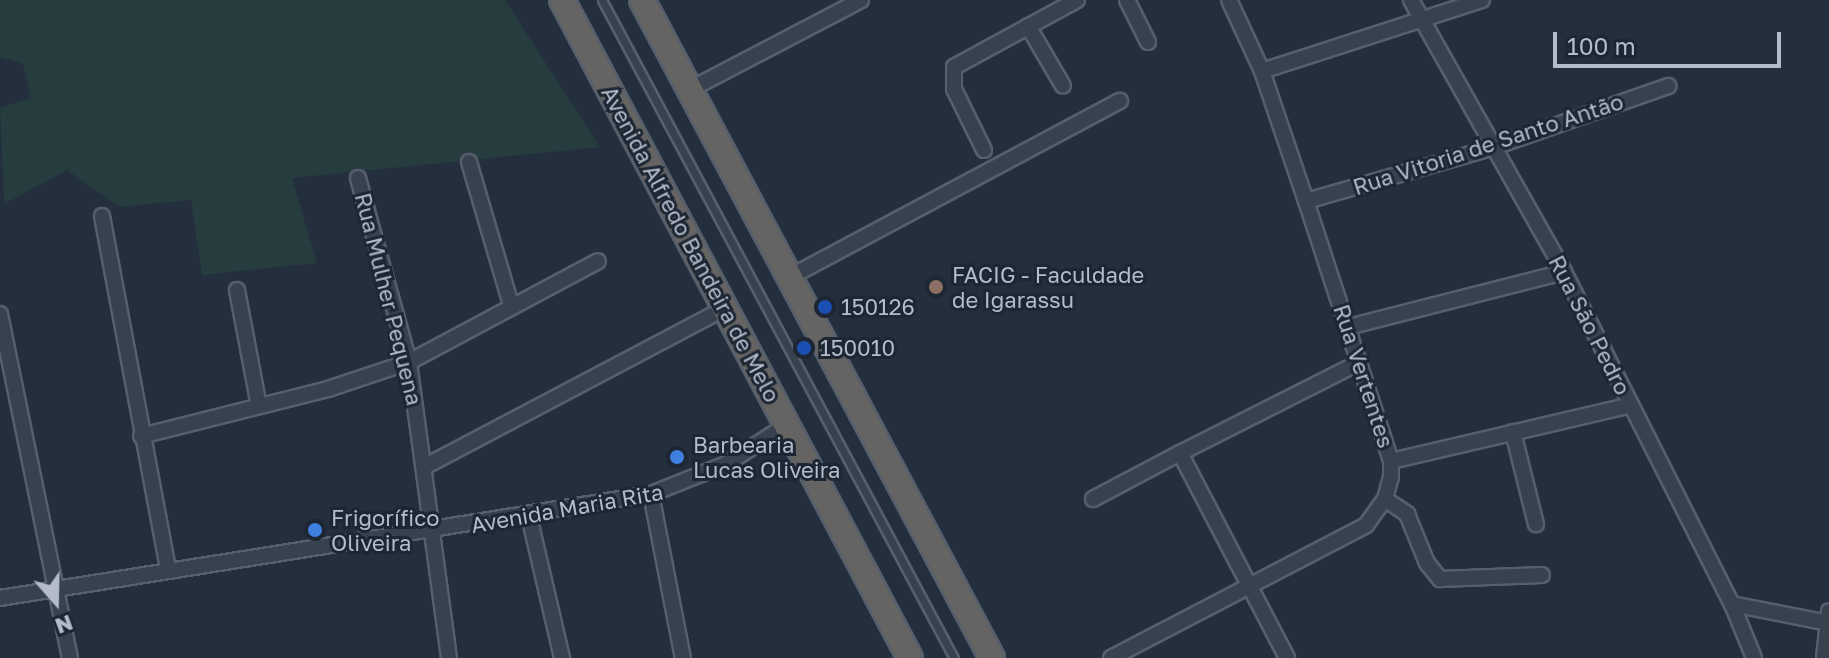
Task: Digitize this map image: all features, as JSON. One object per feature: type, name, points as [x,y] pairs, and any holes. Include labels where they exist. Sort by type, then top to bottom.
[{"type":"highway","name":"Avenida Alfredo Bandeira de Melo","points":[[562,0],[910,658]]},
{"type":"highway","points":[[642,0],[992,658]]},
{"type":"street","points":[[689,90],[861,0]]},
{"type":"street","points":[[984,150],[954,89],[954,67],[1077,0]]},
{"type":"street","points":[[1127,0],[1148,42]]},
{"type":"street","name":"Rua Vertentes","points":[[1229,0],[1262,71],[1391,461],[1385,499]]},
{"type":"street","name":"Rua São Pedro","points":[[1411,0],[1491,148],[1564,272],[1732,604],[1754,658]]},
{"type":"street","points":[[1262,71],[1482,0]]},
{"type":"street","points":[[1028,26],[1063,86]]},
{"type":"street","name":"Rua Vitoria de Santo Antão","points":[[1306,201],[1491,148],[1668,86]]},
{"type":"street","points":[[790,277],[1120,101]]},
{"type":"street","points":[[469,162],[511,305]]},
{"type":"street","name":"Rua Mulher Pequena","points":[[358,178],[409,362],[424,467],[429,533],[449,658]]},
{"type":"street","points":[[102,216],[168,570]]},
{"type":"street","points":[[141,436],[259,406],[409,362],[598,261]]},
{"type":"street","points":[[1348,327],[1564,272]]},
{"type":"street","points":[[237,290],[259,406]]},
{"type":"street","points":[[424,467],[725,308]]},
{"type":"street","points":[[0,314],[70,658]]},
{"type":"street","points":[[1093,499],[1360,362]]},
{"type":"street","points":[[1391,461],[1631,405]]},
{"type":"street","name":"Avenida Maria Rita","points":[[0,598],[168,570],[429,533],[651,494],[726,464],[787,425]]},
{"type":"street","points":[[1513,432],[1536,524]]},
{"type":"street","points":[[1180,453],[1287,658]]},
{"type":"street","points":[[651,494],[683,658]]},
{"type":"street","points":[[1111,658],[1366,525],[1385,499],[1403,508],[1433,574],[1440,579],[1542,575]]},
{"type":"street","points":[[529,516],[562,658]]},
{"type":"street","points":[[1732,604],[1828,619],[1824,658]]},
{"type":"lane","points":[[602,0],[954,658]]},
{"type":"green space","points":[[0,0],[505,0],[600,147],[292,178],[317,263],[202,275],[191,200],[119,207],[67,170],[4,204],[0,108],[31,98],[23,64],[0,57]]},
{"type":"place","name":"FACIG - Faculdade de Igarassu","points":[[936,287]]},
{"type":"place","name":"150126","points":[[825,307]]},
{"type":"place","name":"150010","points":[[804,348]]},
{"type":"place","name":"Barbearia Lucas Oliveira","points":[[677,457]]},
{"type":"place","name":"Frigorífico Oliveira","points":[[315,530]]}]
